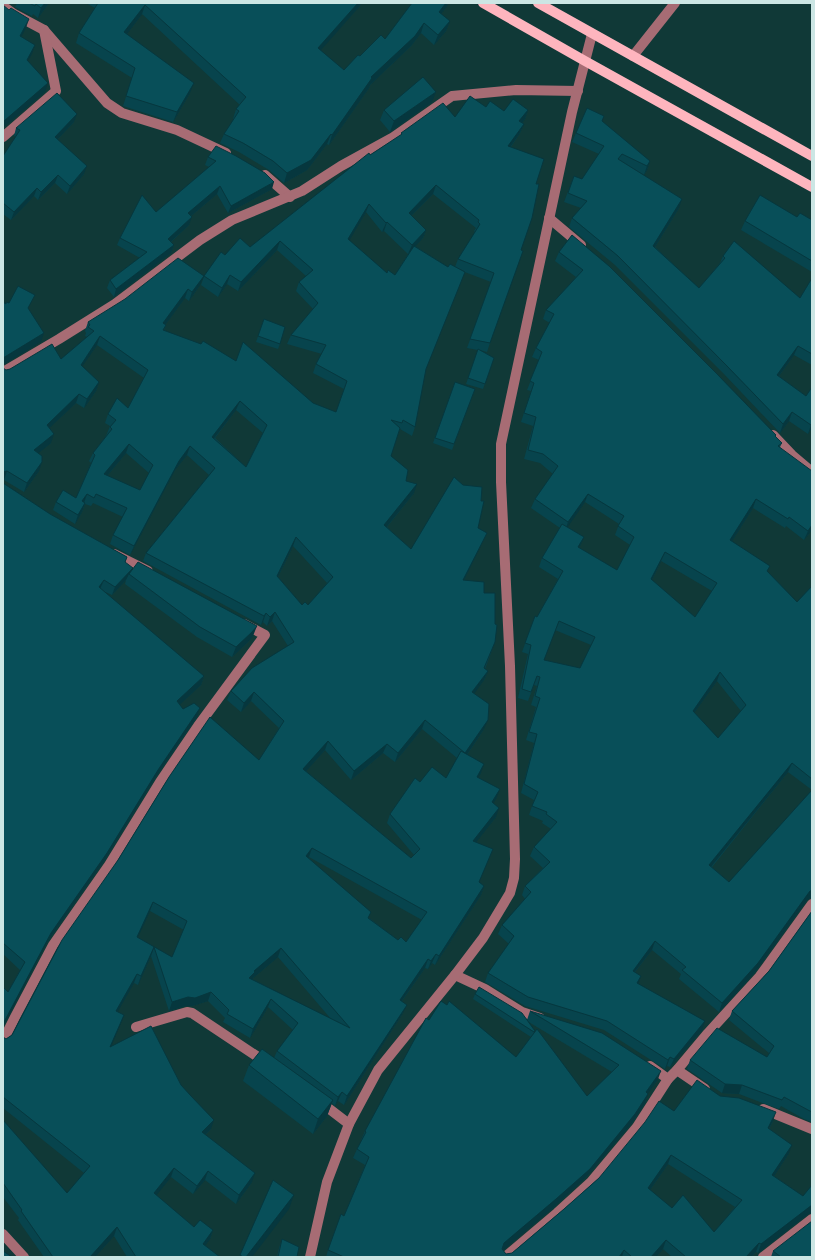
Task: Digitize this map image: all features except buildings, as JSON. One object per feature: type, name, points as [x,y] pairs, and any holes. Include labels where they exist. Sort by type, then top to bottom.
[{"type":"main road","points":[[483,3],[812,187]]},
{"type":"main road","points":[[538,3],[812,156]]},
{"type":"street","points":[[633,56],[674,3]]},
{"type":"street","points":[[3,6],[14,14],[44,30],[107,103],[122,113],[177,130],[236,158]]},
{"type":"street","points":[[3,137],[56,91],[44,30]]},
{"type":"street","points":[[310,1257],[327,1182],[349,1124],[378,1070],[455,976],[483,938],[510,893],[514,878],[515,851],[510,666],[501,482],[501,444],[549,218],[592,34]]},
{"type":"street","points":[[3,372],[115,304],[200,240],[232,220],[302,191],[341,166],[392,138],[452,96],[516,90],[578,91]]},
{"type":"street","points":[[254,169],[266,176],[290,197]]},
{"type":"street","points":[[549,218],[585,249]]},
{"type":"street","points":[[766,428],[792,455],[812,472]]},
{"type":"street","points":[[102,548],[159,577]]},
{"type":"street","points":[[3,1041],[14,1017],[53,945],[109,865],[160,782],[198,726],[265,635],[233,617]]},
{"type":"street","points":[[505,1257],[591,1182],[637,1127],[668,1079],[760,976],[812,904]]},
{"type":"street","points":[[455,976],[485,989],[522,1012],[551,1021]]},
{"type":"street","points":[[136,1027],[187,1012],[192,1013],[275,1069]]},
{"type":"street","points":[[644,1062],[668,1079]]},
{"type":"street","points":[[677,1070],[714,1095]]},
{"type":"street","points":[[312,1096],[349,1124]]},
{"type":"street","points":[[751,1105],[812,1128]]},
{"type":"street","points":[[763,1257],[812,1219]]},
{"type":"street","points":[[3,1234],[24,1257]]}]
